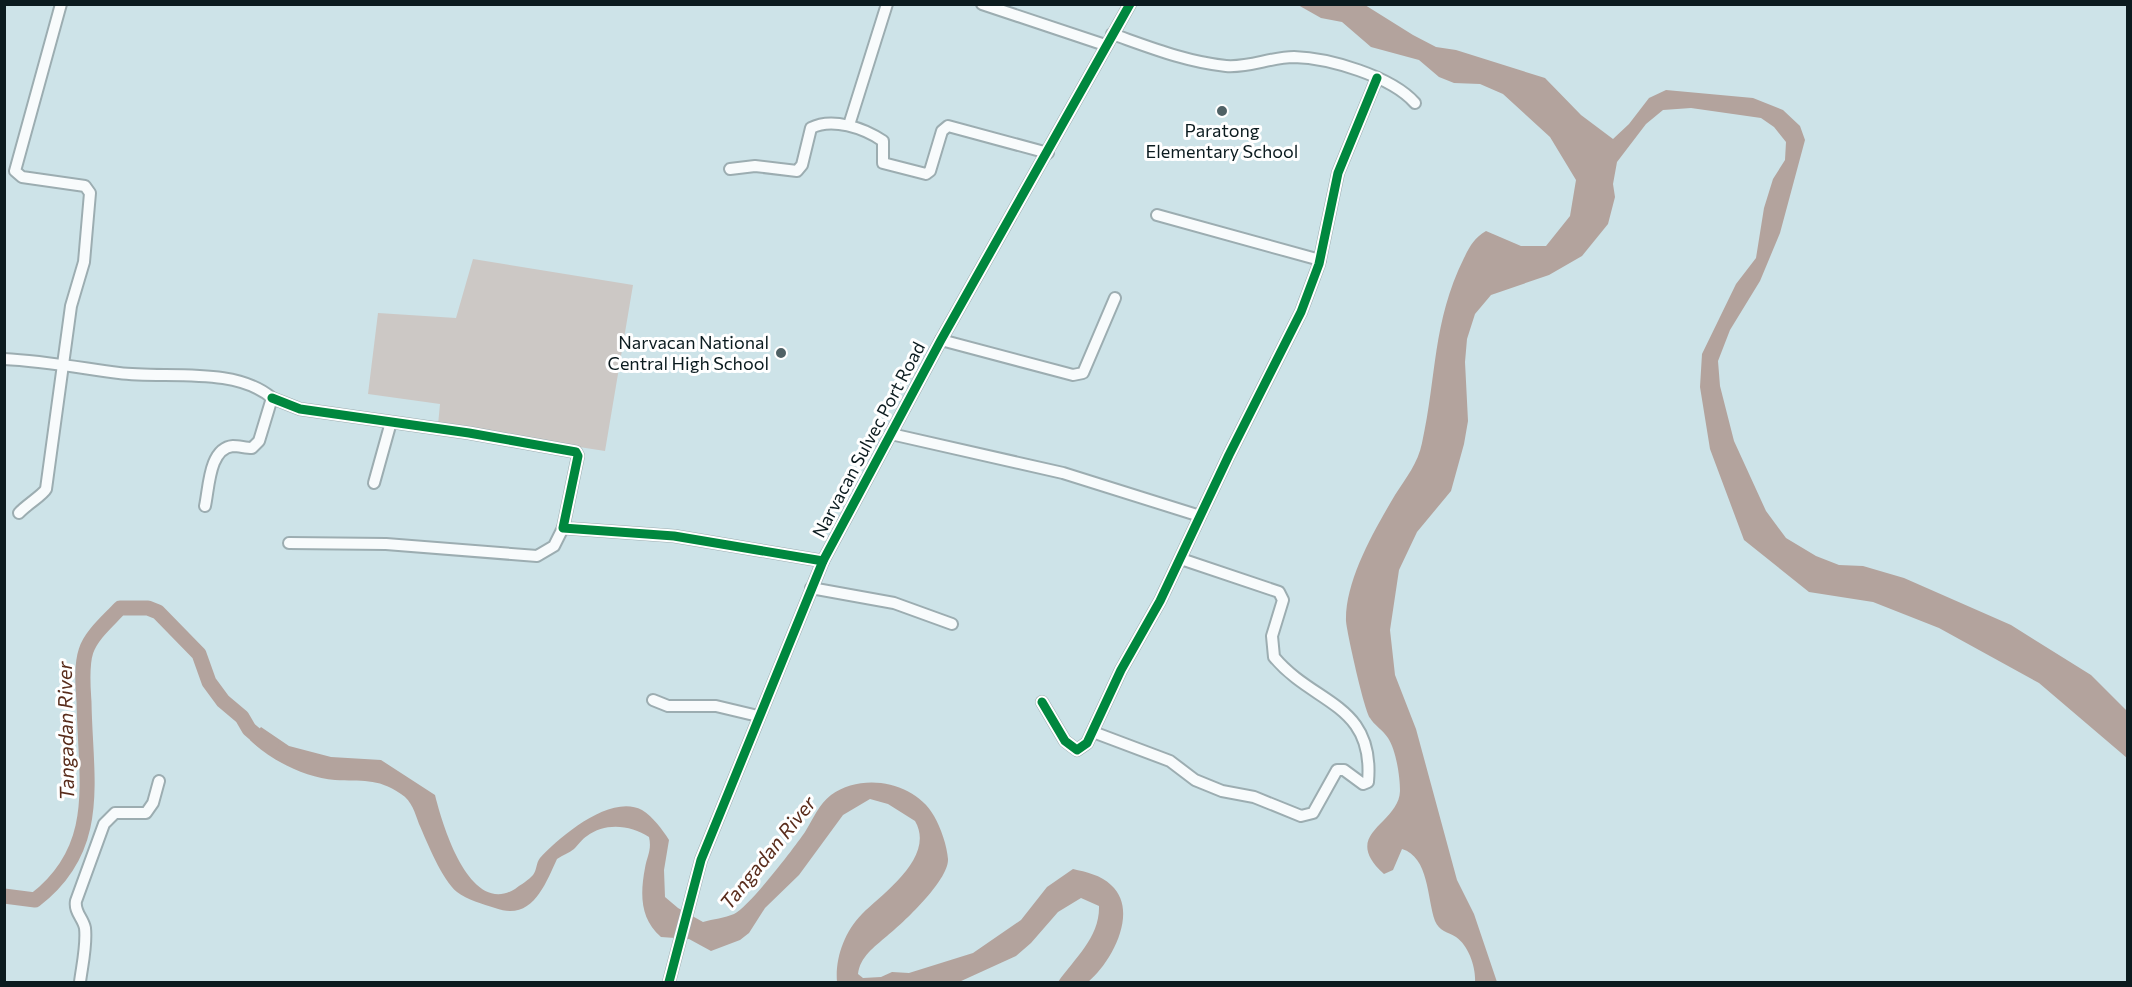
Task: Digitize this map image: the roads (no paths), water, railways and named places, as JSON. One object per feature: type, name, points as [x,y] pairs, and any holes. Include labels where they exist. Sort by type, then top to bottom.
[{"type":"street","points":[[19,513],[29,502],[43,495],[46,489],[71,306],[84,262],[90,190],[85,186],[22,177],[15,171],[61,4]]},
{"type":"street","points":[[849,125],[888,4]]},
{"type":"street","points":[[982,4],[1105,45]]},
{"type":"street","name":"Narvacan Sulvec Port Road","points":[[669,982],[678,940],[701,860],[823,561],[940,340],[1048,153],[1105,45],[1130,4]]},
{"type":"street","points":[[1112,34],[1175,56],[1211,64],[1251,65],[1295,57],[1335,64],[1400,88],[1415,103]]},
{"type":"street","points":[[1042,702],[1056,729],[1073,750],[1081,749],[1093,732],[1121,670],[1181,559],[1301,312],[1320,260],[1338,173],[1377,78]]},
{"type":"street","points":[[730,169],[755,166],[797,171],[802,165],[811,128],[849,125],[882,139],[884,142],[881,160],[885,164],[926,174],[930,171],[942,131],[948,126],[1048,153]]},
{"type":"street","points":[[1157,215],[1320,260]]},
{"type":"street","points":[[940,340],[1073,375],[1083,373],[1115,298]]},
{"type":"street","points":[[4,359],[121,373],[222,378],[256,388],[290,407],[576,452],[578,456],[563,528],[554,546],[537,556],[386,544],[289,543]]},
{"type":"street","points":[[205,506],[219,452],[231,446],[256,447],[272,398]]},
{"type":"street","points":[[374,483],[391,422]]},
{"type":"street","points":[[891,434],[1062,473],[1200,516]]},
{"type":"street","points":[[563,528],[674,536],[823,561]]},
{"type":"street","points":[[1093,732],[1170,761],[1201,784],[1231,794],[1254,797],[1301,816],[1313,813],[1337,770],[1344,770],[1363,784],[1368,782],[1366,746],[1360,727],[1274,657],[1271,643],[1283,600],[1279,592],[1181,559]]},
{"type":"street","points":[[812,588],[894,603],[952,624]]},
{"type":"street","points":[[653,700],[668,706],[716,706],[758,716]]},
{"type":"street","points":[[80,982],[85,933],[83,921],[75,909],[76,901],[104,824],[115,813],[146,813],[153,803],[159,781]]},
{"type":"waterway","name":"Tangadan River","points":[[4,896],[35,900],[57,879],[72,857],[81,834],[86,810],[84,657],[88,645],[100,628],[120,608],[148,608],[158,612],[199,654],[209,682],[223,701],[242,717],[249,729],[263,741],[271,744]]},
{"type":"place","name":"Paratong Elementary School","points":[[1222,111]]},
{"type":"place","name":"Narvacan National Central High School","points":[[781,353]]}]
